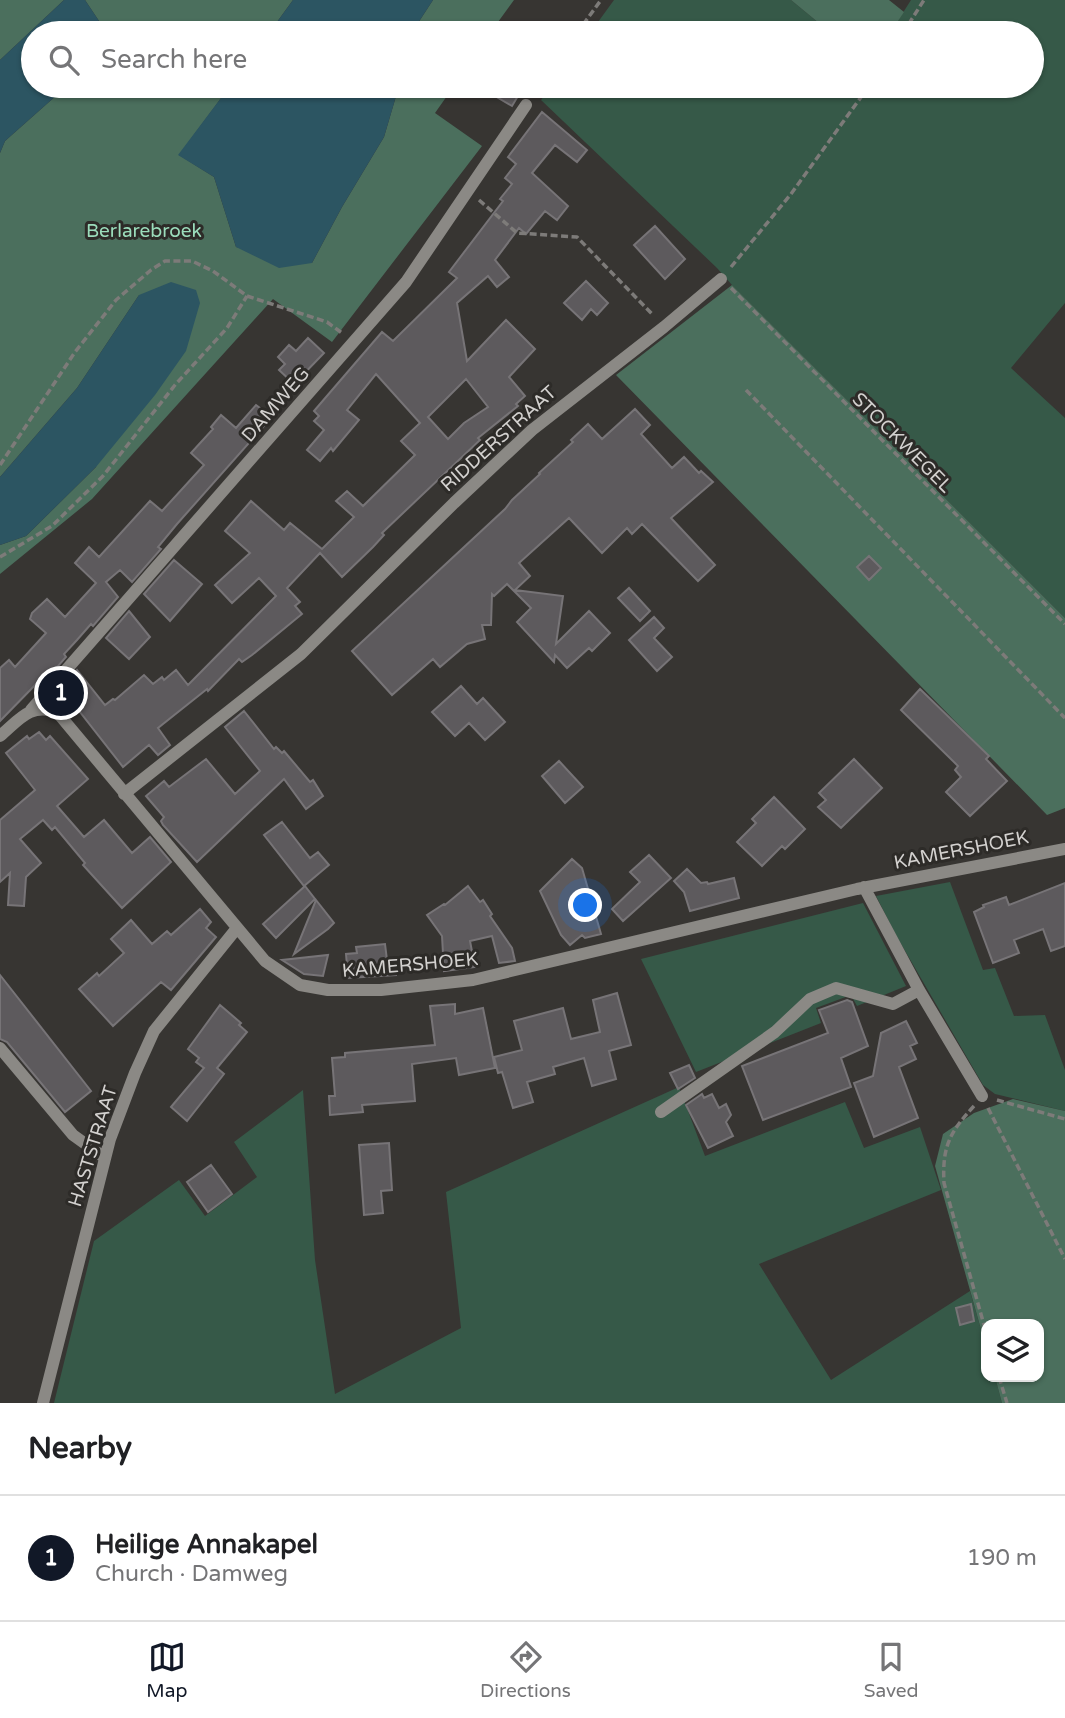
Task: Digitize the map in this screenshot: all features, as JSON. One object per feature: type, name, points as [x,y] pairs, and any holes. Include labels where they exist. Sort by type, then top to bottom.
[{"type":"street","name":"DAMWEG","points":[[31,710],[406,282],[470,192],[526,105]]},
{"type":"street","name":"RIDDERSTRAAT","points":[[124,794],[301,654],[532,430],[721,279]]},
{"type":"street","name":"KAMERSHOEK","points":[[31,710],[43,708],[57,712],[265,961],[300,985],[328,990],[381,990],[473,980],[864,887],[1065,849]]},
{"type":"street","points":[[0,736],[31,710]]},
{"type":"street","points":[[864,887],[919,990],[982,1096]]},
{"type":"street","name":"HASTSTRAAT","points":[[43,1403],[105,1158],[135,1073],[154,1031],[237,928]]},
{"type":"street","points":[[661,1112],[775,1032],[810,999],[836,988],[893,1004],[919,990]]},
{"type":"street","points":[[0,1048],[73,1135],[105,1158]]},
{"type":"path","points":[[586,21],[601,0]]},
{"type":"path","points":[[911,21],[924,0]]},
{"type":"path","points":[[721,279],[792,194],[860,98]]},
{"type":"path","points":[[470,192],[517,233],[578,237],[664,327]]},
{"type":"path","points":[[0,465],[75,352],[116,300],[151,270],[166,261],[192,261],[213,271],[247,296],[327,322],[354,342]]},
{"type":"path","name":"STOCKWEGEL","points":[[721,279],[1065,624]]},
{"type":"path","points":[[0,557],[52,526],[103,476],[175,385],[227,328],[247,296]]},
{"type":"path","points":[[746,390],[1065,718]]},
{"type":"path","points":[[982,1096],[1065,1119]]},
{"type":"path","points":[[982,1096],[1065,1259]]},
{"type":"path","points":[[982,1096],[954,1128],[943,1159],[944,1182],[982,1319]]},
{"type":"path","points":[[1001,1382],[1007,1403]]},
{"type":"green space","points":[[0,0],[64,0],[42,21],[21,21],[21,40],[0,60]]},
{"type":"green space","points":[[85,0],[293,0],[278,21],[99,21]]},
{"type":"green space","points":[[433,0],[514,0],[499,21],[419,21]]},
{"type":"green space","points":[[614,0],[791,0],[816,21],[599,21]]},
{"type":"green space","points":[[791,0],[889,0],[904,12],[898,21],[816,21]]},
{"type":"green space","points":[[911,0],[1065,0],[1065,303],[1011,368],[1065,418],[1065,618],[717,268],[541,100],[1044,98],[1044,21],[898,21]]},
{"type":"green space","name":"Berlarebroek","points":[[53,98],[221,98],[179,155],[214,177],[236,247],[312,263],[384,137],[395,98],[446,98],[435,113],[482,146],[332,342],[273,299],[92,499],[0,574],[0,545],[26,536],[96,467],[139,295],[77,388],[0,477],[0,153],[5,141]]},
{"type":"green space","points":[[732,285],[1065,618],[1065,808],[1047,815],[616,375]]},
{"type":"green space","points":[[950,882],[983,970],[995,968],[1014,1016],[1045,1015],[1065,1070],[1065,1111],[995,1094],[983,1085],[876,896]]},
{"type":"green space","points":[[863,903],[906,986],[857,1006],[851,995],[816,1008],[821,1023],[696,1072],[641,959]]},
{"type":"green space","points":[[679,1087],[705,1156],[845,1102],[864,1148],[920,1127],[941,1190],[759,1264],[831,1380],[970,1291],[981,1330],[981,1382],[996,1382],[1002,1403],[54,1403],[94,1241],[179,1180],[205,1216],[257,1177],[234,1142],[303,1090],[315,1260],[335,1394],[461,1328],[446,1192]]},
{"type":"green space","points":[[1013,1099],[1065,1111],[1065,1403],[1002,1403],[996,1382],[1044,1382],[1044,1319],[981,1319],[981,1329],[935,1166],[943,1134],[974,1113]]},
{"type":"water","points":[[64,0],[85,0],[99,21],[42,21]]},
{"type":"water","points":[[293,0],[433,0],[419,21],[278,21]]},
{"type":"water","points":[[21,40],[21,98],[53,98],[5,141],[0,153],[0,60]]},
{"type":"water","points":[[221,98],[395,98],[384,137],[312,263],[279,268],[236,247],[214,177],[178,155]]},
{"type":"water","points":[[171,282],[196,290],[200,303],[186,351],[155,395],[96,467],[26,536],[0,545],[0,477],[77,388],[139,295]]},
{"type":"building","points":[[498,98],[517,98],[512,106]]},
{"type":"building","points":[[542,112],[587,150],[577,162],[555,145],[532,173],[568,206],[557,220],[545,211],[526,234],[519,228],[495,260],[509,277],[497,287],[488,276],[457,303],[467,361],[506,320],[535,349],[509,377],[525,396],[516,404],[518,406],[478,438],[480,440],[382,533],[384,535],[342,577],[320,553],[287,588],[300,602],[295,606],[302,614],[252,655],[242,662],[239,659],[208,691],[207,689],[158,728],[170,745],[158,755],[149,745],[123,767],[65,693],[61,697],[57,693],[77,670],[105,705],[115,700],[144,675],[153,684],[162,677],[164,680],[176,670],[188,685],[276,596],[259,578],[232,603],[215,585],[250,553],[225,531],[251,501],[284,530],[290,523],[322,549],[354,517],[336,501],[347,491],[363,506],[415,455],[401,441],[420,423],[376,374],[347,410],[359,420],[333,451],[331,448],[320,461],[307,450],[324,430],[314,421],[319,416],[314,411],[382,332],[393,341],[457,278],[449,272],[503,201],[500,199],[512,184],[505,178],[516,164],[508,157]],"holes":[[[466,379],[488,407],[464,423],[448,439],[428,417]]]},
{"type":"building","points":[[655,226],[685,259],[665,279],[634,245]]},
{"type":"building","points":[[586,281],[608,303],[597,315],[591,309],[582,320],[564,303]]},
{"type":"building","points":[[308,338],[324,353],[294,384],[279,370],[285,364],[278,357],[289,345],[296,351]]},
{"type":"building","points":[[256,405],[272,417],[177,524],[158,547],[161,549],[132,582],[120,570],[106,582],[118,597],[64,654],[66,657],[45,681],[42,678],[0,721],[0,668],[9,660],[15,667],[46,633],[30,619],[32,613],[47,599],[65,617],[96,583],[75,563],[89,547],[99,557],[150,501],[162,511],[204,465],[191,453],[213,429],[211,427],[221,415],[236,428]]},
{"type":"building","points":[[635,409],[650,425],[641,434],[672,468],[684,457],[699,473],[701,471],[713,482],[671,518],[715,565],[698,581],[642,524],[632,534],[627,528],[602,553],[569,518],[519,563],[530,576],[515,590],[563,596],[556,644],[589,611],[610,633],[592,651],[589,648],[567,668],[555,655],[554,662],[517,622],[531,608],[507,584],[494,596],[492,594],[491,625],[482,625],[485,639],[467,644],[440,667],[433,659],[392,695],[352,651],[505,509],[588,424],[602,439]]},
{"type":"building","points":[[869,556],[881,568],[869,580],[857,567]]},
{"type":"building","points":[[174,560],[202,584],[170,621],[144,594]]},
{"type":"building","points":[[629,588],[650,611],[640,621],[618,598]]},
{"type":"building","points":[[129,611],[150,637],[129,659],[106,638]]},
{"type":"building","points":[[654,617],[664,628],[654,638],[672,657],[657,671],[629,640]]},
{"type":"building","points":[[461,686],[477,704],[483,698],[505,722],[485,740],[469,723],[455,736],[432,712]]},
{"type":"building","points":[[920,689],[989,756],[986,759],[1007,781],[970,816],[946,792],[961,777],[955,770],[958,766],[901,710]]},
{"type":"building","points":[[244,711],[274,749],[276,747],[282,753],[284,751],[310,782],[313,780],[323,796],[306,809],[284,779],[197,862],[163,825],[161,821],[164,817],[146,796],[164,781],[169,787],[206,759],[235,794],[260,771],[225,727]]},
{"type":"building","points":[[39,732],[46,740],[50,736],[88,779],[57,806],[84,837],[104,820],[132,853],[150,837],[171,862],[122,908],[83,865],[85,863],[55,827],[52,830],[43,820],[20,839],[41,863],[26,877],[24,906],[8,905],[10,873],[0,882],[0,820],[35,790],[6,753],[27,736],[29,739]]},
{"type":"building","points":[[854,759],[882,788],[841,828],[818,807],[826,800],[819,793]]},
{"type":"building","points":[[559,761],[583,787],[565,803],[542,776]]},
{"type":"building","points":[[774,797],[805,829],[785,849],[782,846],[762,866],[737,842],[756,823],[752,819]]},
{"type":"building","points":[[282,822],[310,858],[318,852],[329,865],[304,886],[264,835]]},
{"type":"building","points":[[649,855],[671,878],[623,921],[612,909],[640,882],[630,872]]},
{"type":"building","points":[[572,859],[582,868],[601,934],[585,938],[582,935],[570,945],[561,935],[540,891]]},
{"type":"building","points":[[687,869],[701,883],[734,878],[739,898],[690,911],[684,892],[674,881]]},
{"type":"building","points":[[1065,883],[1065,946],[1051,951],[1043,929],[1014,940],[1019,953],[993,963],[974,912],[984,907],[983,905],[1006,897],[1009,905]]},
{"type":"building","points":[[305,886],[315,899],[276,938],[263,924]]},
{"type":"building","points":[[468,886],[480,902],[483,900],[492,914],[490,916],[512,948],[515,961],[499,963],[492,936],[470,941],[475,967],[444,971],[442,936],[427,915],[445,905]]},
{"type":"building","points":[[316,900],[334,923],[294,954]]},
{"type":"building","points":[[200,909],[211,922],[206,928],[216,937],[171,990],[161,982],[113,1026],[79,989],[97,973],[99,976],[124,953],[111,939],[131,920],[152,944],[167,931],[171,935]]},
{"type":"building","points":[[385,944],[387,960],[395,959],[396,975],[348,978],[346,954],[357,953],[356,947]]},
{"type":"building","points":[[328,955],[323,976],[304,974],[282,960]]},
{"type":"building","points":[[0,975],[91,1091],[65,1112],[7,1042],[0,1039]]},
{"type":"building","points":[[617,993],[631,1045],[609,1051],[616,1079],[592,1086],[584,1058],[553,1067],[555,1074],[527,1082],[533,1102],[513,1108],[502,1072],[498,1073],[494,1057],[522,1050],[514,1021],[563,1008],[571,1039],[600,1032],[593,1000]]},
{"type":"building","points":[[847,1000],[852,1002],[868,1046],[841,1058],[851,1087],[763,1120],[742,1066],[828,1033],[819,1010]]},
{"type":"building","points":[[455,1004],[455,1014],[483,1008],[495,1068],[459,1075],[456,1058],[412,1064],[415,1101],[362,1105],[363,1112],[330,1115],[329,1096],[335,1096],[332,1058],[345,1057],[345,1053],[435,1045],[430,1006]]},
{"type":"building","points":[[220,1005],[241,1023],[239,1025],[247,1032],[217,1068],[224,1074],[187,1121],[171,1107],[204,1068],[196,1062],[199,1058],[188,1049]]},
{"type":"building","points":[[906,1021],[917,1043],[910,1046],[916,1059],[899,1067],[918,1118],[874,1137],[854,1083],[873,1076],[881,1033]]},
{"type":"building","points":[[689,1065],[695,1078],[678,1089],[670,1073]]},
{"type":"building","points":[[702,1094],[704,1098],[712,1094],[719,1108],[726,1104],[731,1115],[726,1122],[733,1136],[708,1148],[686,1105]]},
{"type":"building","points":[[389,1143],[392,1190],[381,1191],[383,1213],[364,1215],[359,1145]]},
{"type":"building","points":[[211,1165],[232,1194],[208,1212],[187,1182]]},
{"type":"building","points":[[971,1304],[974,1321],[960,1325],[956,1308]]},
{"type":"place","name":"Heilige Annakapel","points":[[61,693]]}]
